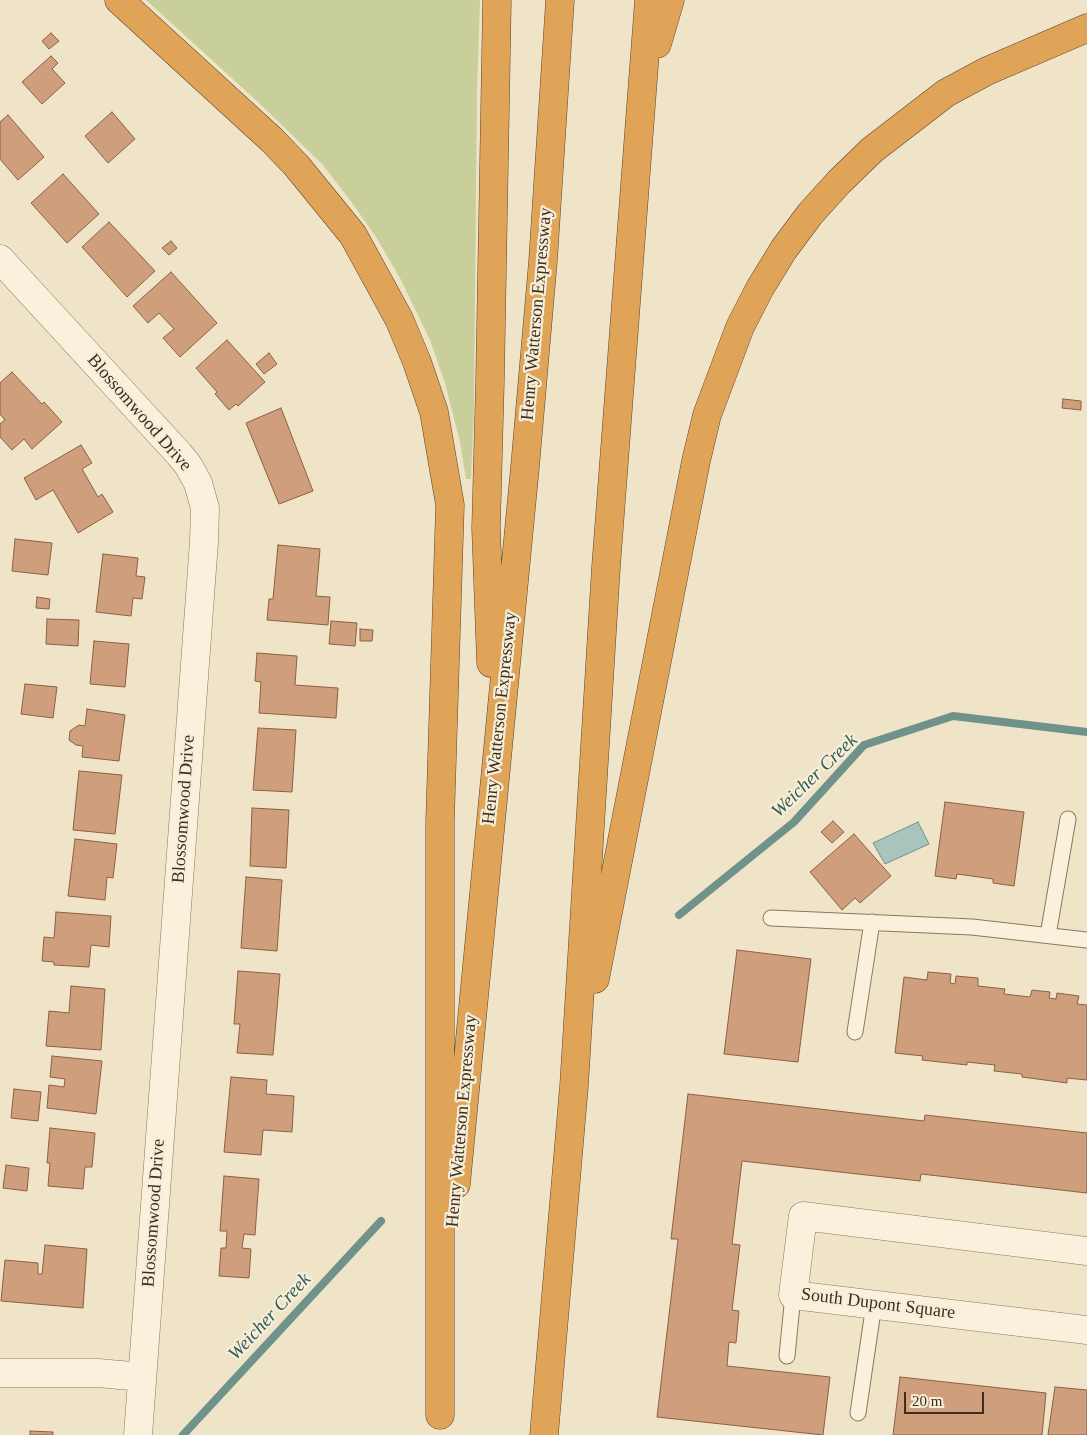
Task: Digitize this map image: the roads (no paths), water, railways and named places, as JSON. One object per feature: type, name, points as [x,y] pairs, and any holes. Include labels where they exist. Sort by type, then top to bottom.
[{"type":"highway","points":[[119,0],[272,140],[296,165],[353,234],[399,319],[434,412],[450,505],[440,831],[439,1425]]},
{"type":"highway","points":[[496,765],[486,528],[497,0]]},
{"type":"highway","name":"Henry Watterson Expressway","points":[[439,1425],[448,1260],[543,261],[560,0]]},
{"type":"highway","points":[[544,1435],[574,1086],[606,567],[649,0]]},
{"type":"highway","points":[[641,98],[670,0]]},
{"type":"highway","points":[[574,1086],[696,461],[707,415],[740,327],[760,288],[784,249],[810,214],[872,150],[946,93],[987,71],[1087,28]]},
{"type":"street","name":"Blossomwood Drive","points":[[0,259],[179,454],[198,483],[205,508],[138,1435]]},
{"type":"street","name":"South Dupont Square","points":[[1087,1251],[803,1216],[793,1295],[1087,1330]]},
{"type":"street","points":[[0,1372],[98,1373],[142,1377]]},
{"type":"lane","points":[[1048,935],[1068,820]]},
{"type":"lane","points":[[771,918],[972,927],[1087,940]]},
{"type":"lane","points":[[855,1032],[872,922]]},
{"type":"lane","points":[[787,1356],[793,1295]]},
{"type":"lane","points":[[858,1413],[874,1304]]},
{"type":"water","points":[[918,822],[929,844],[885,864],[873,843]]},
{"type":"waterway","name":"Weicher Creek","points":[[679,915],[794,822],[864,745],[953,716],[1087,732]]},
{"type":"waterway","name":"Weicher Creek","points":[[183,1435],[381,1221]]}]
